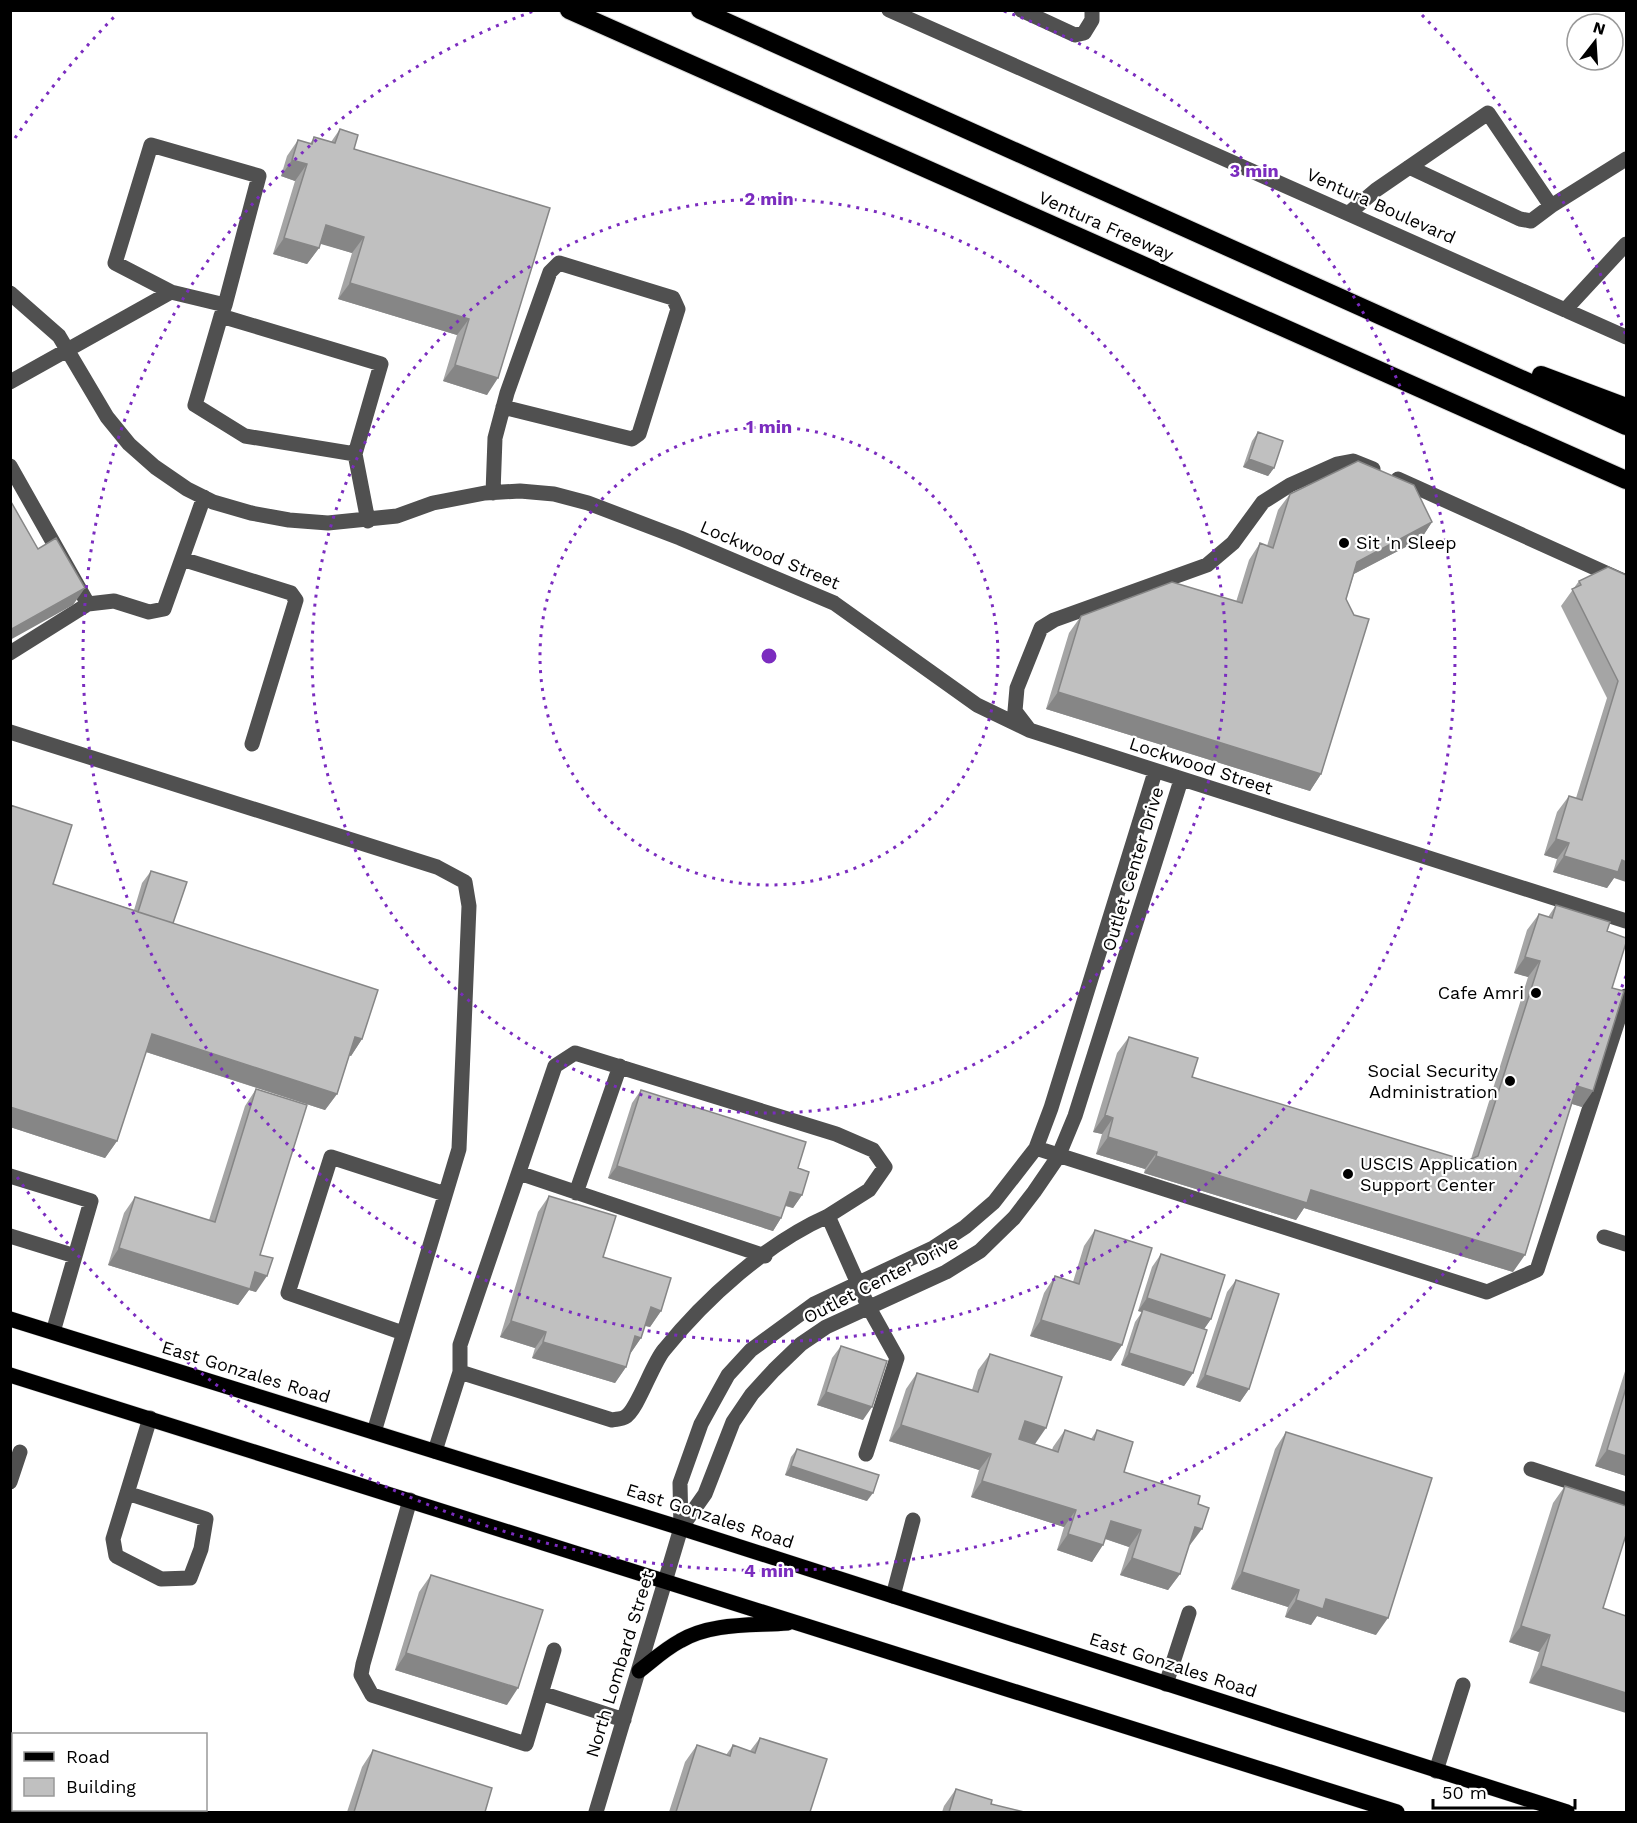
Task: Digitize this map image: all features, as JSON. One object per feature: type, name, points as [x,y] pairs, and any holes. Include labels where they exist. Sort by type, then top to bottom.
[{"type":"highway","name":"Ventura Freeway","points":[[569,10],[1626,480]]},
{"type":"highway","name":"Ventura Freeway","points":[[700,10],[1626,426]]},
{"type":"highway","points":[[1378,315],[1626,407]]},
{"type":"main road","name":"East Gonzales Road","points":[[10,1319],[681,1527],[1567,1812]]},
{"type":"main road","points":[[10,1375],[1397,1812]]},
{"type":"main road","points":[[639,1671],[679,1641],[700,1632],[724,1627],[799,1622]]},
{"type":"street","name":"Ventura Boulevard","points":[[889,10],[915,16],[1626,337]]},
{"type":"street","points":[[1021,10],[1075,35],[1084,33],[1092,20],[1092,10]]},
{"type":"street","points":[[1349,213],[1376,190],[1488,113],[1551,206]]},
{"type":"street","points":[[355,454],[245,436],[195,405],[223,310],[259,176],[152,145],[115,263],[171,292],[223,310],[381,364],[355,454],[368,521]]},
{"type":"street","points":[[1408,167],[1520,219],[1531,221],[1626,159]]},
{"type":"street","points":[[1565,310],[1626,244]]},
{"type":"street","points":[[494,493],[495,438],[503,407],[550,272],[560,263],[673,298],[678,309],[639,434],[632,439],[503,407]]},
{"type":"street","points":[[10,381],[171,292]]},
{"type":"street","name":"Lockwood Street","points":[[10,293],[31,308],[59,336],[107,417],[129,444],[155,468],[204,497],[251,513],[289,520],[328,523],[368,521],[397,516],[434,503],[494,493],[554,494],[588,503],[680,538],[834,603],[977,705],[1029,730],[1626,921]]},
{"type":"street","points":[[1029,730],[1015,711],[1017,688],[1041,628],[1054,620],[1207,565],[1233,543],[1263,502],[1290,485],[1337,464],[1353,461],[1397,478],[1626,582]]},
{"type":"street","points":[[10,466],[88,604]]},
{"type":"street","points":[[10,653],[88,604],[114,601],[149,612],[164,609],[204,497]]},
{"type":"street","points":[[182,559],[291,593],[296,600],[252,744]]},
{"type":"street","points":[[10,732],[438,867],[465,882],[469,906],[459,1149],[374,1432]]},
{"type":"street","name":"Outlet Center Drive","points":[[681,1527],[680,1483],[701,1424],[728,1375],[751,1350],[814,1304],[933,1248],[965,1227],[994,1202],[1036,1148],[1155,772]]},
{"type":"street","name":"Outlet Center Drive","points":[[681,1527],[705,1494],[733,1422],[752,1394],[801,1344],[826,1327],[946,1272],[980,1251],[1014,1218],[1058,1156],[1075,1116],[1181,780]]},
{"type":"street","points":[[1036,1148],[1487,1292],[1537,1270],[1626,996]]},
{"type":"street","points":[[435,1451],[460,1372],[460,1345],[555,1066],[575,1053],[836,1134],[873,1150],[885,1167],[869,1190],[828,1216],[801,1228],[694,1315],[662,1352],[648,1374],[637,1404],[626,1416],[612,1420],[460,1372]]},
{"type":"street","points":[[576,1193],[620,1066]]},
{"type":"street","points":[[403,1333],[288,1293],[331,1158],[445,1194]]},
{"type":"street","points":[[519,1173],[765,1256]]},
{"type":"street","points":[[10,1176],[91,1201],[53,1332]]},
{"type":"street","points":[[828,1216],[868,1306],[897,1358],[866,1454]]},
{"type":"street","points":[[10,1236],[75,1256]]},
{"type":"street","points":[[1604,1237],[1626,1244]]},
{"type":"street","points":[[127,1494],[206,1519],[201,1549],[190,1578],[161,1579],[116,1556],[113,1539],[150,1418]]},
{"type":"street","points":[[10,1482],[20,1452]]},
{"type":"street","points":[[1531,1469],[1626,1500]]},
{"type":"street","points":[[410,1500],[363,1664],[364,1685],[372,1695],[526,1744],[554,1650]]},
{"type":"street","points":[[893,1596],[913,1520]]},
{"type":"street","name":"North Lombard Street","points":[[596,1812],[681,1527]]},
{"type":"street","points":[[1166,1684],[1189,1613]]},
{"type":"street","points":[[1436,1771],[1463,1685]]},
{"type":"street","points":[[541,1694],[624,1720]]},
{"type":"building","points":[[340,129],[358,135],[354,149],[550,208],[498,378],[455,365],[469,319],[350,283],[364,237],[326,225],[319,248],[284,238],[307,164],[292,160],[298,140],[312,144],[314,137],[335,143]]},
{"type":"building","points":[[1258,432],[1283,441],[1274,468],[1249,459]]},
{"type":"building","points":[[1358,461],[1414,485],[1432,522],[1357,562],[1346,599],[1354,615],[1369,619],[1321,774],[1058,692],[1081,616],[1172,582],[1242,603],[1260,543],[1273,548],[1290,494]]},
{"type":"building","points":[[10,500],[38,549],[56,538],[85,588],[10,630]]},
{"type":"building","points":[[1608,567],[1626,575],[1626,862],[1622,860],[1618,872],[1564,856],[1569,843],[1556,839],[1569,796],[1582,800],[1618,681],[1572,589],[1581,585],[1579,581]]},
{"type":"building","points":[[10,805],[72,825],[53,884],[378,990],[362,1039],[355,1037],[337,1094],[152,1034],[117,1141],[10,1107]]},
{"type":"building","points":[[151,871],[187,882],[173,923],[138,912]]},
{"type":"building","points":[[1556,905],[1610,922],[1607,931],[1626,938],[1612,988],[1624,991],[1593,1091],[1577,1086],[1525,1255],[1311,1190],[1307,1203],[1156,1156],[1157,1152],[1108,1137],[1113,1118],[1105,1115],[1129,1037],[1198,1058],[1192,1077],[1467,1161],[1478,1156],[1540,961],[1525,957],[1539,914],[1552,918]]},
{"type":"building","points":[[256,1089],[307,1105],[260,1255],[273,1258],[267,1276],[255,1272],[250,1289],[119,1248],[135,1197],[215,1222]]},
{"type":"building","points":[[641,1090],[806,1142],[798,1168],[809,1172],[802,1195],[790,1192],[781,1218],[617,1166]]},
{"type":"building","points":[[549,1196],[616,1216],[603,1257],[671,1278],[661,1311],[651,1307],[641,1338],[635,1336],[626,1367],[543,1342],[546,1332],[511,1321]]},
{"type":"building","points":[[1095,1230],[1152,1248],[1122,1345],[1041,1320],[1055,1276],[1079,1284]]},
{"type":"building","points":[[1161,1254],[1225,1275],[1211,1319],[1147,1298]]},
{"type":"building","points":[[1236,1280],[1279,1294],[1249,1389],[1205,1375]]},
{"type":"building","points":[[1143,1309],[1207,1330],[1193,1373],[1129,1353]]},
{"type":"building","points":[[841,1346],[887,1361],[872,1407],[826,1392]]},
{"type":"building","points":[[990,1354],[1062,1377],[1046,1428],[1025,1421],[1019,1439],[1058,1452],[1065,1430],[1094,1440],[1097,1430],[1133,1442],[1124,1472],[1200,1496],[1198,1504],[1209,1508],[1202,1529],[1195,1527],[1180,1574],[1132,1558],[1141,1530],[1111,1521],[1103,1545],[1068,1534],[1076,1510],[982,1481],[991,1454],[901,1425],[917,1373],[978,1392]]},
{"type":"building","points":[[1626,1388],[1626,1456],[1607,1450]]},
{"type":"building","points":[[1286,1432],[1432,1478],[1388,1618],[1326,1599],[1323,1609],[1296,1600],[1299,1590],[1242,1572]]},
{"type":"building","points":[[797,1449],[879,1475],[873,1493],[791,1466]]},
{"type":"building","points":[[1565,1486],[1626,1506],[1626,1535],[1603,1608],[1626,1616],[1626,1693],[1541,1666],[1550,1635],[1521,1626]]},
{"type":"building","points":[[431,1575],[543,1610],[518,1688],[406,1653]]},
{"type":"building","points":[[760,1738],[827,1759],[810,1812],[676,1812],[697,1745],[730,1756],[733,1745],[755,1753]]},
{"type":"building","points":[[373,1750],[492,1788],[485,1812],[354,1812]]},
{"type":"building","points":[[956,1789],[992,1800],[991,1804],[1024,1812],[949,1812]]},
{"type":"place","name":"Sit 'n Sleep","points":[[1344,543]]},
{"type":"place","name":"Cafe Amri","points":[[1536,993]]},
{"type":"place","name":"Social Security Administration","points":[[1510,1081]]},
{"type":"place","name":"USCIS Application Support Center","points":[[1348,1174]]}]
